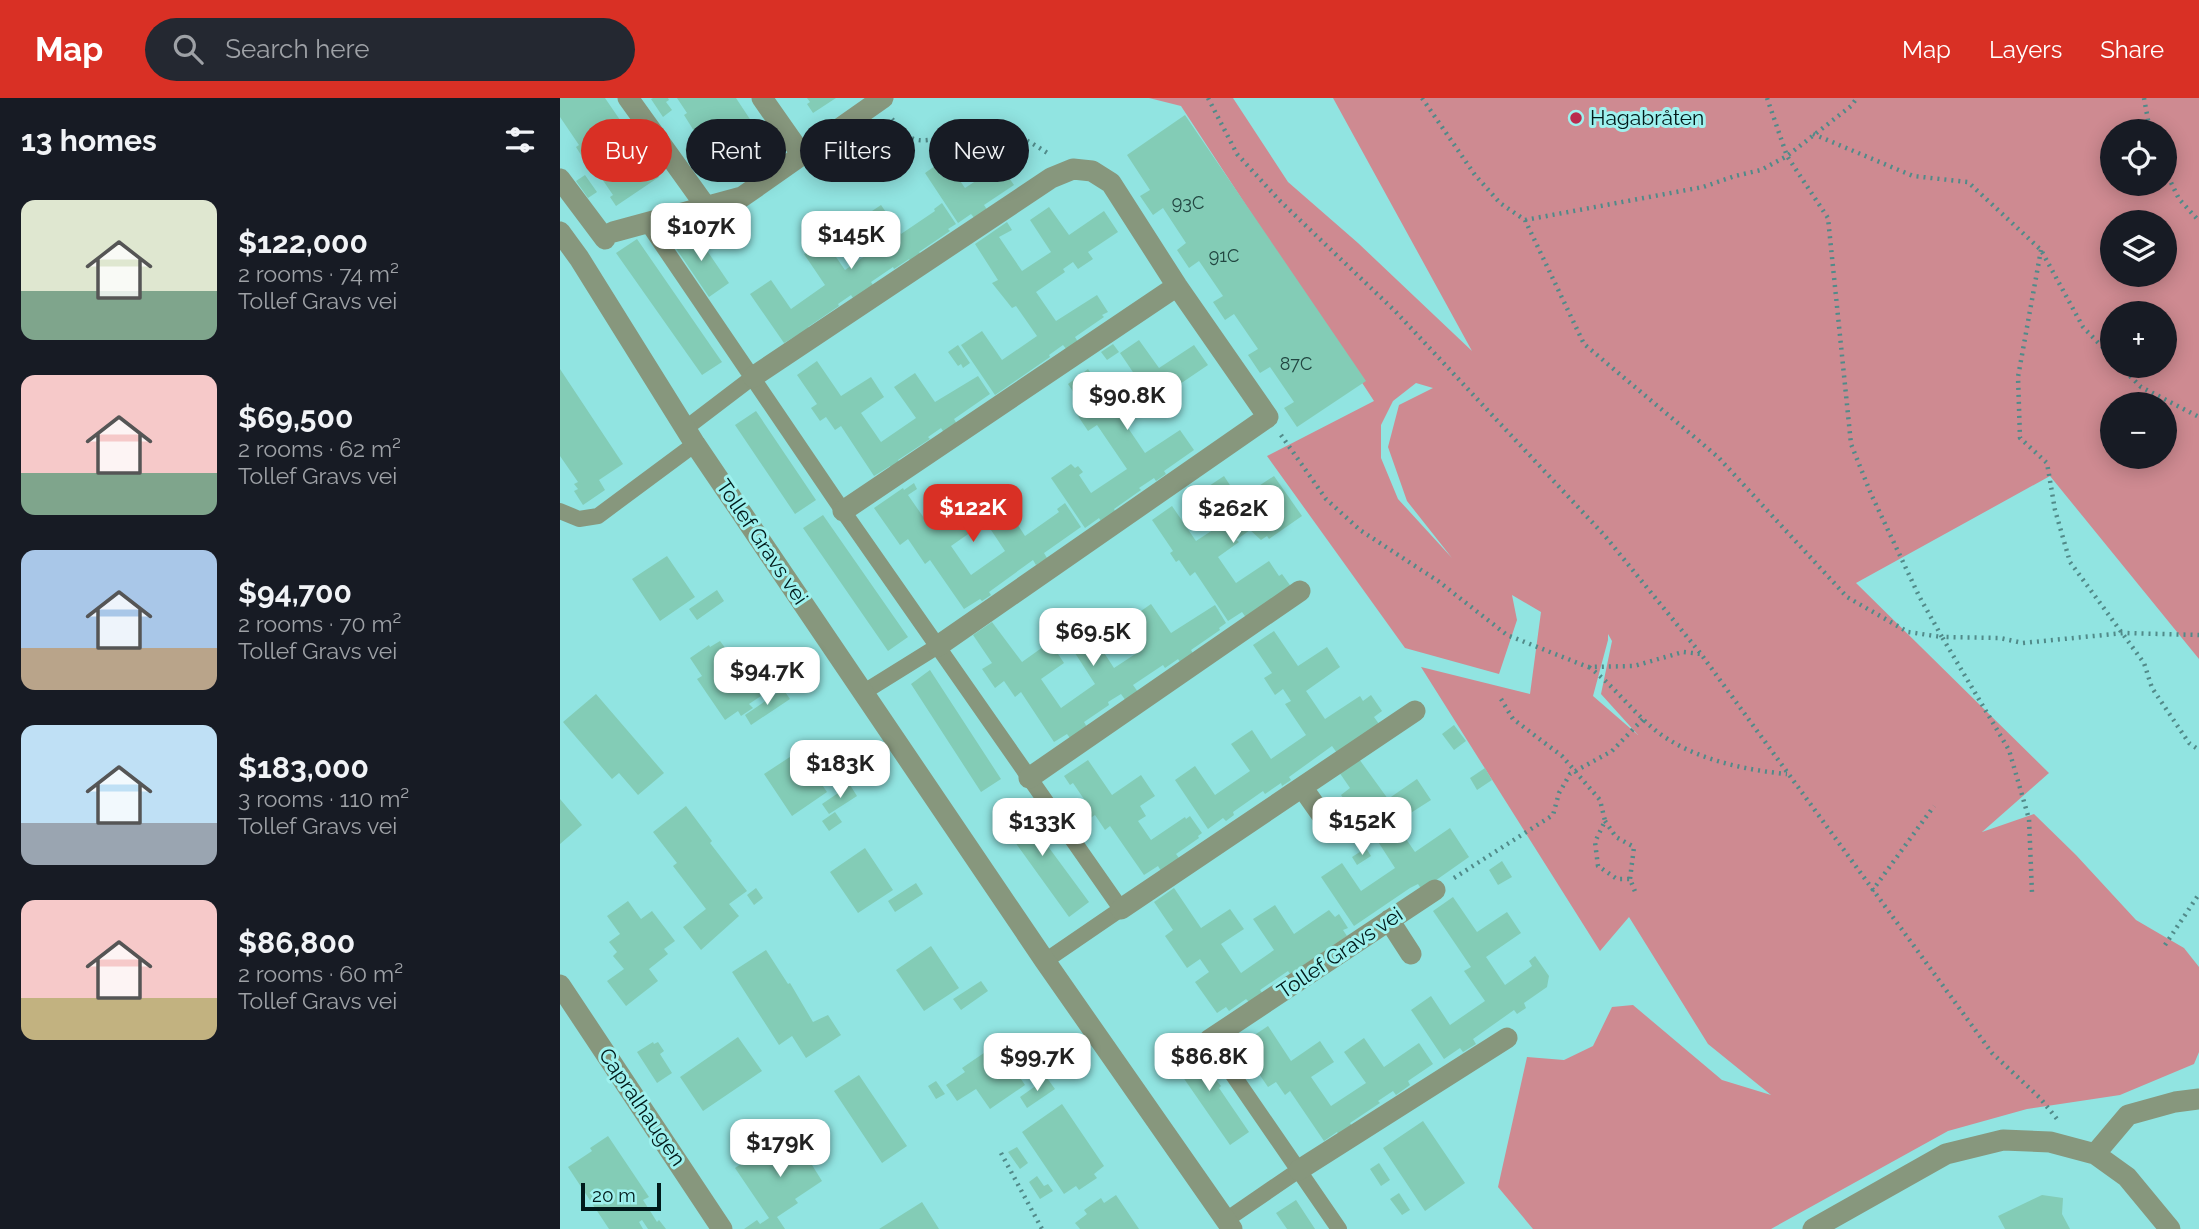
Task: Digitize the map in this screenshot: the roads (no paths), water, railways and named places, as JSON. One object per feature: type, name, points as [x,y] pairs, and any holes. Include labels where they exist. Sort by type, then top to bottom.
[{"type":"street","points":[[628,98],[706,208]]},
{"type":"street","points":[[761,98],[800,152]]},
{"type":"street","points":[[853,119],[880,100]]},
{"type":"street","points":[[560,179],[609,235],[742,197],[800,156]]},
{"type":"street","points":[[753,377],[1051,178],[1073,169],[1092,171],[1111,183],[1177,286],[1268,417],[938,646]]},
{"type":"street","name":"Tollef Gravs vei","points":[[560,232],[690,436],[1045,961],[1229,1224]]},
{"type":"street","points":[[843,511],[1177,286]]},
{"type":"street","points":[[1029,778],[1300,591]]},
{"type":"street","points":[[1121,909],[1415,711]]},
{"type":"street","points":[[1301,788],[1321,814]]},
{"type":"street","name":"Tollef Gravs vei","points":[[1209,1040],[1435,890]]},
{"type":"street","points":[[1389,920],[1411,954]]},
{"type":"street","name":"Capralhaugen","points":[[560,985],[722,1229]]},
{"type":"street","points":[[1298,1170],[1507,1038]]},
{"type":"street","points":[[2095,1154],[2127,1115],[2175,1102],[2199,1099]]},
{"type":"street","points":[[1814,1229],[1946,1154],[2003,1140],[2050,1142],[2095,1154],[2127,1177],[2170,1229]]},
{"type":"lane","points":[[648,224],[843,511],[1121,909],[1045,961]]},
{"type":"lane","points":[[560,510],[579,519],[598,516],[753,377]]},
{"type":"lane","points":[[864,692],[938,646]]},
{"type":"lane","points":[[1209,1040],[1339,1229]]},
{"type":"lane","points":[[1229,1224],[1298,1170]]},
{"type":"place","name":"Hagabråten","points":[[1576,118]]}]
